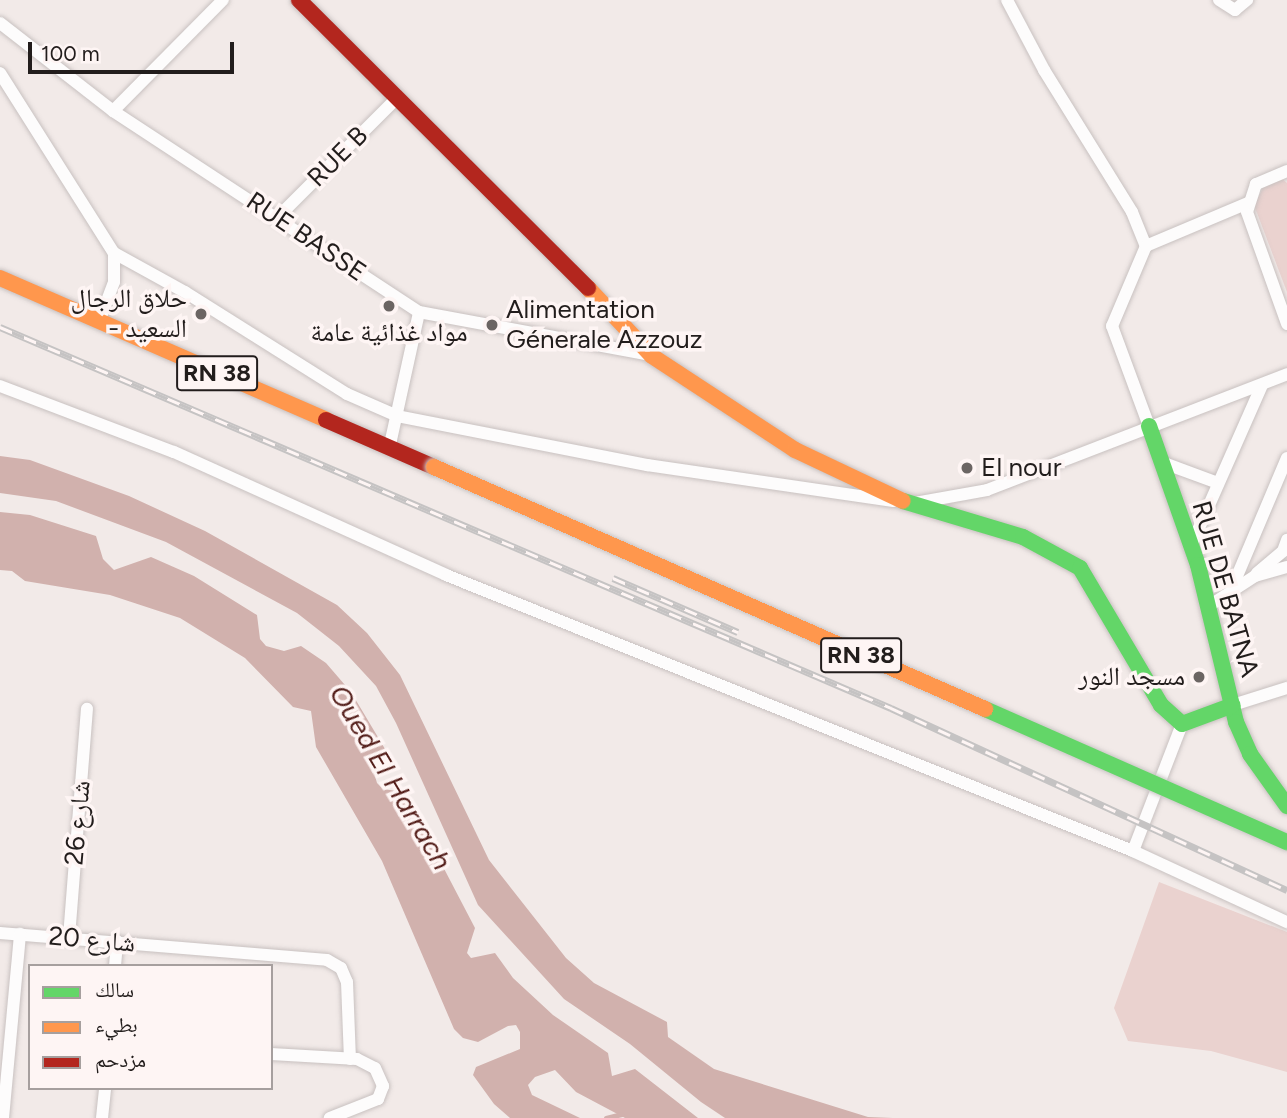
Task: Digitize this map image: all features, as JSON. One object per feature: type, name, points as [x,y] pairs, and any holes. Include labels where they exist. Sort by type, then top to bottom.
[{"type":"street","points":[[113,111],[223,0]]},
{"type":"street","points":[[299,0],[652,356],[795,450],[910,504],[986,490],[1287,374]]},
{"type":"street","points":[[1007,0],[1044,70],[1132,212],[1146,246],[1248,202]]},
{"type":"street","points":[[1219,0],[1235,10],[1247,0]]},
{"type":"street","name":"RUE BASSE","points":[[0,23],[113,111],[419,312],[652,356]]},
{"type":"street","points":[[0,73],[114,253],[185,292],[346,394],[397,416],[647,466],[910,504],[1023,537],[1080,568],[1161,705],[1182,724]]},
{"type":"street","name":"RUE B","points":[[278,217],[398,97]]},
{"type":"street","points":[[1287,171],[1256,184],[1248,202],[1247,212],[1287,324]]},
{"type":"street","name":"RUE DE BATNA","points":[[1146,246],[1112,326],[1191,546],[1233,705],[1250,754],[1287,806]]},
{"type":"street","points":[[99,322],[114,282],[114,253]]},
{"type":"street","name":"RN 38","points":[[0,278],[1287,842]]},
{"type":"street","points":[[389,449],[419,312]]},
{"type":"street","points":[[1191,546],[1262,385]]},
{"type":"street","points":[[0,386],[174,452],[446,575],[1133,851],[1287,922]]},
{"type":"street","points":[[1232,588],[1287,458]]},
{"type":"street","points":[[1161,462],[1218,484]]},
{"type":"street","points":[[1255,576],[1283,551],[1287,540]]},
{"type":"street","points":[[1209,606],[1232,588],[1255,576],[1287,567]]},
{"type":"street","points":[[1133,851],[1182,724],[1287,688]]},
{"type":"street","name":"شارع 26","points":[[69,937],[87,709]]},
{"type":"street","name":"شارع 20","points":[[0,933],[117,941],[335,963],[348,982],[350,1059]]},
{"type":"street","points":[[3,1118],[20,934]]},
{"type":"street","points":[[115,964],[117,941]]},
{"type":"street","points":[[273,1054],[350,1059],[375,1068],[382,1079],[382,1093],[372,1104],[330,1118]]},
{"type":"street","points":[[102,1118],[104,1090]]},
{"type":"shaded area","points":[[1281,178],[1287,183],[1287,292],[1254,205],[1263,188]]},
{"type":"shaded area","points":[[0,456],[30,460],[129,496],[205,531],[337,605],[367,633],[400,675],[489,860],[566,958],[594,983],[667,1022],[668,1037],[714,1069],[868,1117],[893,1118],[725,1118],[701,1102],[630,1044],[564,999],[478,905],[396,723],[376,686],[339,646],[297,613],[166,542],[56,501],[0,493]]},
{"type":"shaded area","points":[[0,512],[30,515],[96,536],[103,559],[114,570],[151,557],[194,576],[257,615],[260,639],[266,646],[284,651],[301,646],[326,663],[351,692],[385,749],[388,758],[375,776],[377,783],[383,789],[404,792],[475,928],[467,953],[471,958],[495,953],[513,978],[553,1015],[608,1053],[612,1076],[635,1069],[698,1118],[625,1118],[576,1092],[555,1070],[535,1077],[528,1085],[532,1095],[580,1118],[510,1118],[494,1104],[473,1075],[476,1067],[520,1049],[520,1032],[516,1025],[508,1026],[478,1042],[463,1038],[454,1029],[382,861],[316,747],[311,711],[293,707],[245,658],[180,618],[110,595],[25,581],[12,571],[0,570]]},
{"type":"shaded area","points":[[1159,882],[1287,932],[1287,1072],[1211,1051],[1128,1041],[1114,1008]]},
{"type":"waterway","points":[[606,1118],[622,1114]]},
{"type":"railway","points":[[0,327],[891,708],[1287,890]]},
{"type":"railway","points":[[613,578],[738,632]]},
{"type":"traffic: fast","points":[[1149,426],[1198,565],[1236,722],[1250,754],[1287,806]]},
{"type":"traffic: fast","points":[[903,501],[1023,537],[1080,568],[1161,705],[1182,724],[1233,705]]},
{"type":"traffic: fast","points":[[985,709],[1287,842]]},
{"type":"traffic: slow","points":[[0,278],[326,420]]},
{"type":"traffic: slow","points":[[588,288],[652,356],[795,450],[903,501]]},
{"type":"traffic: slow","points":[[434,467],[985,709]]},
{"type":"traffic: jam","points":[[299,0],[588,288]]},
{"type":"traffic: jam","points":[[326,420],[434,467]]},
{"type":"place","name":"مواد غذائية عامة","points":[[389,306]]},
{"type":"place","name":"حلاق الرجال - السعيد","points":[[201,314]]},
{"type":"place","name":"Alimentation Génerale Azzouz","points":[[492,325]]},
{"type":"place","name":"El nour","points":[[967,468]]},
{"type":"place","name":"مسجد النور","points":[[1199,677]]},
{"type":"water label","name":"Oued El Harrach","points":[[391,777]]}]
